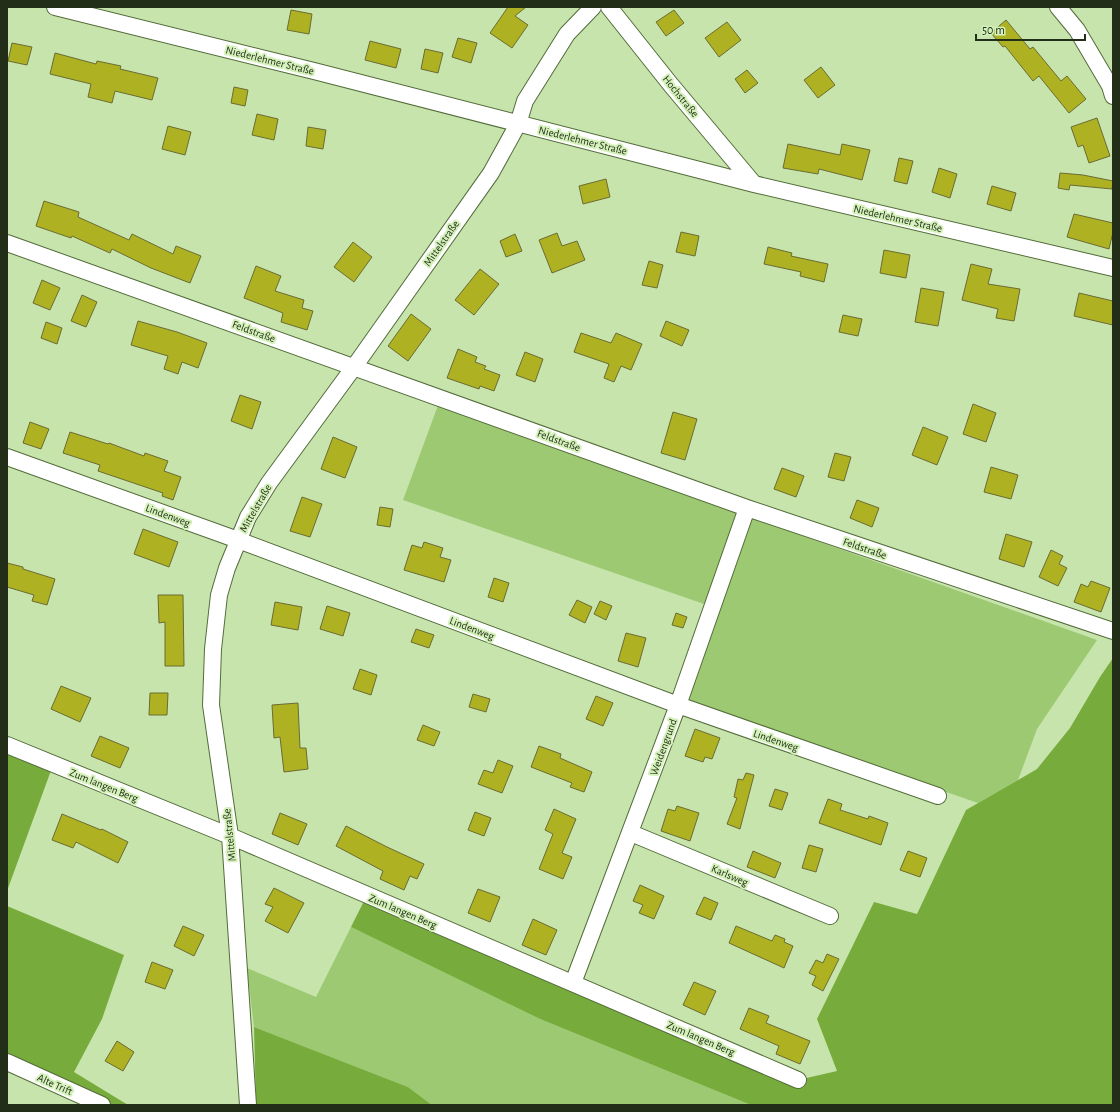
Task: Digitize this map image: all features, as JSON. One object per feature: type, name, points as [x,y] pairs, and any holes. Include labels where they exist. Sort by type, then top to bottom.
[{"type":"street","name":"Niederlehmer Straße","points":[[55,7],[314,71],[754,184],[1113,268]]},
{"type":"street","name":"Mittelstraße","points":[[248,1105],[230,836],[211,705],[213,649],[219,596],[227,568],[248,517],[269,483],[354,367],[491,173],[518,124],[525,101],[567,34],[593,7]]},
{"type":"street","name":"Hochstraße","points":[[609,7],[754,184]]},
{"type":"street","points":[[1058,7],[1077,30],[1110,86],[1113,96]]},
{"type":"street","name":"Feldstraße","points":[[7,243],[747,508],[1112,630]]},
{"type":"street","name":"Lindenweg","points":[[7,457],[238,540],[678,705],[938,796]]},
{"type":"street","name":"Weidengrund","points":[[573,983],[631,833],[678,705],[747,508]]},
{"type":"street","name":"Zum langen Berg","points":[[7,745],[230,836],[798,1080]]},
{"type":"street","name":"Karlsweg","points":[[631,833],[830,916]]},
{"type":"street","name":"Alte Trift","points":[[7,1062],[95,1104]]},
{"type":"green space","points":[[440,400],[741,514],[707,605],[403,500]]},
{"type":"green space","points":[[749,517],[1097,640],[1037,729],[1018,780],[978,803],[685,702]]},
{"type":"green space","points":[[1113,658],[1113,1105],[751,1105],[540,1019],[351,927],[365,899],[798,1080],[837,1071],[817,1019],[874,902],[917,914],[966,810],[1037,769],[1070,728]]},
{"type":"green space","points":[[7,746],[53,765],[7,891]]},
{"type":"green space","points":[[7,906],[124,955],[102,1019],[74,1072],[128,1105],[86,1105],[7,1069]]},
{"type":"green space","points":[[351,927],[540,1019],[751,1105],[432,1105],[408,1087],[254,1027],[247,968],[316,997]]},
{"type":"green space","points":[[254,1027],[408,1087],[432,1105],[256,1105]]},
{"type":"building","points":[[508,7],[526,7],[515,16],[528,25],[512,48],[490,33]]},
{"type":"building","points":[[291,10],[312,14],[309,34],[287,30]]},
{"type":"building","points":[[674,10],[684,23],[666,36],[656,22]]},
{"type":"building","points":[[1006,20],[1030,49],[1033,47],[1061,81],[1067,76],[1086,99],[1069,113],[1039,76],[1033,81],[1005,46],[1003,47],[991,33]]},
{"type":"building","points":[[727,22],[741,40],[719,57],[705,38]]},
{"type":"building","points":[[458,38],[477,43],[471,63],[452,57]]},
{"type":"building","points":[[370,41],[401,49],[396,68],[365,60]]},
{"type":"building","points":[[12,43],[32,47],[27,65],[8,61]]},
{"type":"building","points":[[425,49],[443,53],[438,73],[421,69]]},
{"type":"building","points":[[55,53],[96,64],[97,61],[121,66],[120,69],[158,78],[152,100],[115,91],[112,103],[88,97],[91,84],[50,74]]},
{"type":"building","points":[[821,67],[835,85],[818,98],[804,80]]},
{"type":"building","points":[[747,70],[758,83],[745,93],[735,79]]},
{"type":"building","points":[[234,87],[248,90],[245,106],[231,103]]},
{"type":"building","points":[[257,114],[278,119],[274,140],[252,135]]},
{"type":"building","points":[[1097,118],[1110,156],[1089,163],[1083,145],[1078,147],[1071,127]]},
{"type":"building","points":[[168,126],[191,132],[185,155],[162,149]]},
{"type":"building","points":[[308,127],[326,130],[323,149],[306,146]]},
{"type":"building","points":[[788,144],[840,155],[842,144],[870,150],[862,180],[819,169],[818,174],[783,168]]},
{"type":"building","points":[[899,158],[913,161],[907,184],[894,181]]},
{"type":"building","points":[[939,168],[957,174],[950,198],[932,192]]},
{"type":"building","points":[[1060,173],[1083,175],[1113,181],[1112,189],[1070,185],[1069,190],[1058,188]]},
{"type":"building","points":[[606,179],[610,197],[583,204],[579,186]]},
{"type":"building","points":[[992,186],[1016,193],[1011,211],[987,204]]},
{"type":"building","points":[[44,201],[79,212],[78,217],[129,240],[132,234],[173,254],[176,246],[201,256],[190,283],[151,268],[112,249],[110,253],[72,236],[71,238],[36,226]]},
{"type":"building","points":[[1074,214],[1113,223],[1113,232],[1109,249],[1067,237]]},
{"type":"building","points":[[681,232],[699,236],[695,256],[676,252]]},
{"type":"building","points":[[557,233],[562,246],[577,241],[585,260],[552,273],[539,240]]},
{"type":"building","points":[[515,234],[522,251],[506,257],[500,241]]},
{"type":"building","points":[[353,242],[372,257],[354,282],[334,267]]},
{"type":"building","points":[[768,247],[792,253],[791,256],[828,264],[824,282],[800,276],[801,272],[764,264]]},
{"type":"building","points":[[884,250],[910,255],[906,278],[880,273]]},
{"type":"building","points":[[649,261],[663,265],[657,288],[642,285]]},
{"type":"building","points":[[971,264],[992,269],[988,284],[1020,289],[1014,321],[996,318],[998,309],[962,300]]},
{"type":"building","points":[[256,266],[281,276],[275,291],[304,300],[302,308],[313,311],[307,330],[281,322],[283,313],[244,298]]},
{"type":"building","points":[[480,269],[499,284],[474,315],[455,300]]},
{"type":"building","points":[[42,280],[60,288],[50,310],[33,303]]},
{"type":"building","points":[[921,288],[944,292],[938,326],[915,322]]},
{"type":"building","points":[[1079,293],[1113,301],[1113,325],[1074,316]]},
{"type":"building","points":[[82,295],[97,302],[86,327],[71,321]]},
{"type":"building","points":[[411,314],[431,329],[408,361],[388,346]]},
{"type":"building","points":[[843,315],[862,319],[858,336],[839,332]]},
{"type":"building","points":[[138,321],[177,332],[207,343],[198,368],[182,362],[178,374],[164,369],[168,356],[131,345]]},
{"type":"building","points":[[666,321],[689,330],[682,346],[660,336]]},
{"type":"building","points":[[46,322],[62,328],[57,344],[41,338]]},
{"type":"building","points":[[581,333],[611,343],[616,333],[642,344],[631,370],[621,366],[614,382],[604,378],[609,364],[574,352]]},
{"type":"building","points":[[458,349],[477,357],[475,362],[486,366],[484,369],[500,375],[494,391],[480,386],[479,389],[447,378]]},
{"type":"building","points":[[525,352],[543,359],[535,382],[516,375]]},
{"type":"building","points":[[240,395],[261,402],[252,429],[231,421]]},
{"type":"building","points":[[973,404],[996,413],[986,442],[963,434]]},
{"type":"building","points":[[673,412],[697,419],[685,460],[661,453]]},
{"type":"building","points":[[30,422],[49,429],[41,449],[23,443]]},
{"type":"building","points":[[923,427],[948,437],[937,465],[912,455]]},
{"type":"building","points":[[70,432],[108,444],[109,443],[144,456],[145,453],[168,461],[164,471],[181,477],[173,500],[162,496],[163,493],[98,471],[100,465],[63,453]]},
{"type":"building","points":[[333,437],[357,447],[345,478],[321,469]]},
{"type":"building","points":[[835,453],[851,457],[844,481],[828,477]]},
{"type":"building","points":[[991,467],[1018,475],[1011,499],[984,492]]},
{"type":"building","points":[[782,468],[804,476],[796,497],[774,489]]},
{"type":"building","points":[[302,497],[322,504],[310,537],[290,531]]},
{"type":"building","points":[[857,500],[879,508],[872,527],[850,518]]},
{"type":"building","points":[[380,507],[393,509],[390,527],[377,525]]},
{"type":"building","points":[[143,529],[178,542],[169,567],[134,554]]},
{"type":"building","points":[[1006,534],[1032,542],[1024,567],[999,559]]},
{"type":"building","points":[[424,542],[443,548],[440,557],[451,560],[444,582],[404,570],[412,545],[422,548]]},
{"type":"building","points":[[1051,550],[1063,556],[1059,564],[1067,568],[1058,586],[1039,577]]},
{"type":"building","points":[[7,563],[23,567],[23,569],[55,579],[47,605],[32,601],[34,595],[7,587]]},
{"type":"building","points":[[494,578],[509,583],[503,602],[488,597]]},
{"type":"building","points":[[1091,581],[1110,588],[1101,612],[1074,602],[1081,584],[1088,587]]},
{"type":"building","points":[[158,595],[183,595],[184,666],[165,666],[165,622],[159,623]]},
{"type":"building","points":[[577,600],[592,607],[585,623],[569,615]]},
{"type":"building","points":[[600,601],[612,606],[606,620],[594,614]]},
{"type":"building","points":[[275,602],[302,607],[298,630],[271,625]]},
{"type":"building","points":[[327,606],[350,613],[343,636],[320,629]]},
{"type":"building","points":[[676,613],[687,617],[683,628],[672,625]]},
{"type":"building","points":[[416,629],[434,635],[429,648],[411,642]]},
{"type":"building","points":[[626,633],[646,638],[638,667],[618,661]]},
{"type":"building","points":[[360,669],[377,675],[371,695],[353,689]]},
{"type":"building","points":[[61,686],[91,698],[80,722],[51,709]]},
{"type":"building","points":[[150,693],[168,693],[167,715],[149,715]]},
{"type":"building","points":[[473,694],[490,699],[486,712],[469,707]]},
{"type":"building","points":[[596,696],[613,703],[603,726],[586,719]]},
{"type":"building","points":[[298,703],[300,748],[306,748],[308,769],[284,772],[280,737],[274,738],[272,705]]},
{"type":"building","points":[[423,725],[440,732],[434,746],[417,740]]},
{"type":"building","points":[[695,729],[720,738],[712,759],[705,757],[703,762],[685,756]]},
{"type":"building","points":[[100,736],[129,748],[120,768],[91,756]]},
{"type":"building","points":[[539,746],[561,754],[560,758],[592,772],[584,792],[570,787],[572,783],[531,767]]},
{"type":"building","points":[[498,760],[513,766],[502,793],[478,784],[484,770],[493,773]]},
{"type":"building","points":[[746,773],[754,775],[740,829],[727,824],[737,798],[734,797],[738,779],[743,780]]},
{"type":"building","points":[[775,789],[788,793],[782,810],[769,806]]},
{"type":"building","points":[[828,799],[842,804],[840,810],[868,819],[869,816],[888,823],[881,845],[819,823]]},
{"type":"building","points":[[677,806],[699,813],[690,841],[661,831],[668,809],[675,811]]},
{"type":"building","points":[[554,809],[576,819],[562,853],[572,857],[563,879],[539,869],[553,834],[545,830]]},
{"type":"building","points":[[475,812],[491,818],[484,836],[468,830]]},
{"type":"building","points":[[280,813],[307,824],[298,845],[272,834]]},
{"type":"building","points":[[62,814],[101,830],[102,829],[128,842],[118,863],[76,842],[73,848],[52,840]]},
{"type":"building","points":[[346,826],[424,864],[417,879],[410,876],[404,890],[380,879],[383,871],[336,846]]},
{"type":"building","points":[[809,845],[823,849],[816,872],[802,868]]},
{"type":"building","points":[[753,851],[781,863],[775,878],[747,867]]},
{"type":"building","points":[[908,851],[927,858],[920,877],[900,870]]},
{"type":"building","points":[[640,885],[664,896],[654,919],[639,913],[643,905],[633,901]]},
{"type":"building","points":[[274,888],[304,903],[288,933],[265,921],[273,907],[265,904]]},
{"type":"building","points":[[478,889],[500,897],[490,922],[468,913]]},
{"type":"building","points":[[704,897],[718,903],[711,920],[696,914]]},
{"type":"building","points":[[533,919],[557,930],[546,955],[522,945]]},
{"type":"building","points":[[183,926],[204,935],[194,956],[174,946]]},
{"type":"building","points":[[736,926],[772,941],[775,935],[785,939],[784,942],[793,946],[784,968],[729,943]]},
{"type":"building","points":[[827,954],[839,959],[823,991],[812,985],[816,976],[809,973],[816,960],[823,963]]},
{"type":"building","points":[[152,962],[173,970],[165,989],[145,982]]},
{"type":"building","points":[[694,982],[716,991],[705,1015],[683,1005]]},
{"type":"building","points":[[749,1008],[769,1016],[766,1023],[810,1041],[800,1064],[776,1054],[779,1046],[740,1029]]},
{"type":"building","points":[[117,1041],[134,1052],[123,1071],[105,1061]]}]
